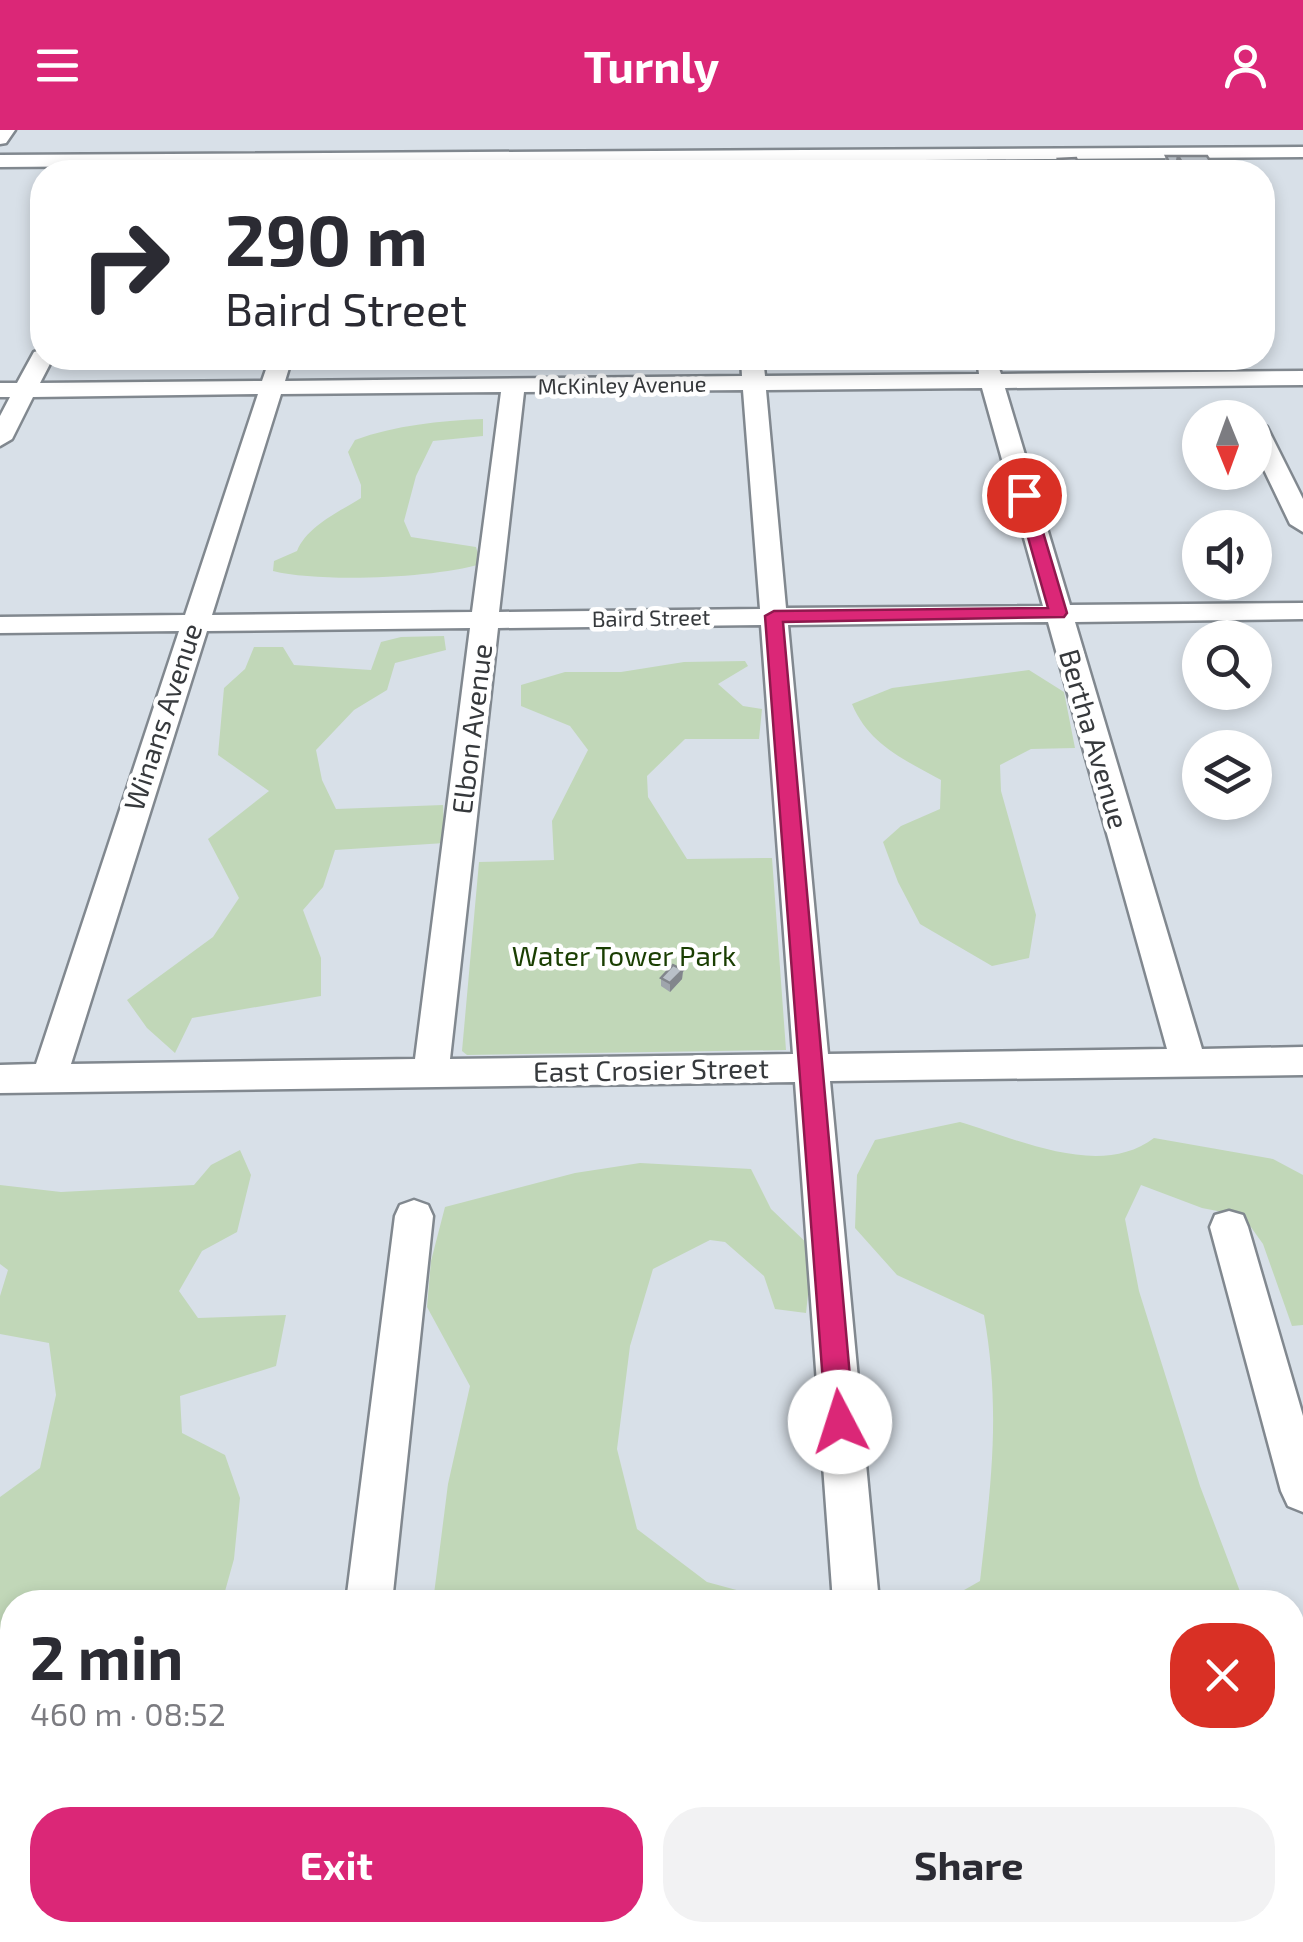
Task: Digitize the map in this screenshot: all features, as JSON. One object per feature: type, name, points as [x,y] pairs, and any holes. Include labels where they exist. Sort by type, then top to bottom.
[{"type":"street","points":[[0,139],[6,130]]},
{"type":"street","points":[[667,130],[668,156]]},
{"type":"street","points":[[1056,130],[1066,154]]},
{"type":"street","points":[[1219,133],[1231,152]]},
{"type":"street","points":[[874,134],[878,154]]},
{"type":"street","points":[[243,159],[252,140]]},
{"type":"street","points":[[382,160],[458,149],[513,160]]},
{"type":"street","points":[[984,160],[1066,154],[1303,152]]},
{"type":"street","points":[[1122,153],[1126,160]]},
{"type":"street","points":[[792,160],[878,154],[909,160]]},
{"type":"street","points":[[610,160],[668,156],[702,160]]},
{"type":"street","points":[[229,160],[257,160]]},
{"type":"street","points":[[0,161],[30,162]]},
{"type":"street","points":[[0,439],[35,370]]},
{"type":"street","name":"Winans Avenue","points":[[48,1078],[277,370]]},
{"type":"street","points":[[753,370],[855,1590]]},
{"type":"street","name":"McKinley Avenue","points":[[0,390],[512,386],[753,370],[988,370]]},
{"type":"street","name":"Bertha Avenue","points":[[988,370],[1188,1062]]},
{"type":"street","points":[[1227,370],[1241,400]]},
{"type":"street","name":"McKinley Avenue","points":[[1241,370],[1303,378]]},
{"type":"street","name":"Elbon Avenue","points":[[431,1071],[512,386]]},
{"type":"street","points":[[1272,461],[1303,524]]},
{"type":"street","name":"Baird Street","points":[[0,625],[1303,612]]},
{"type":"street","name":"East Crosier Street","points":[[0,1079],[1303,1061]]},
{"type":"street","points":[[370,1590],[414,1216]]},
{"type":"street","points":[[1228,1227],[1303,1491]]},
{"type":"green space","points":[[483,419],[483,436],[433,441],[416,476],[404,521],[411,537],[476,547],[481,564],[435,573],[377,577],[319,577],[273,571],[274,561],[297,551],[316,527],[361,498],[361,485],[348,452],[355,440],[418,425]]},
{"type":"green space","points":[[444,636],[446,650],[395,663],[387,690],[354,710],[316,750],[322,780],[336,809],[443,805],[445,843],[335,850],[323,887],[303,910],[321,958],[321,996],[192,1018],[175,1053],[147,1028],[127,1000],[213,937],[239,898],[208,839],[269,791],[218,755],[224,688],[245,669],[254,647],[283,647],[294,665],[371,670],[381,642],[401,637]]},
{"type":"green space","name":"Water Tower Park","points":[[745,661],[748,666],[718,684],[743,706],[762,709],[759,739],[685,739],[647,776],[648,797],[687,859],[772,858],[786,1050],[467,1055],[462,1051],[479,862],[554,860],[552,821],[588,750],[570,726],[521,706],[521,685],[565,672],[621,672],[684,662]]},
{"type":"green space","points":[[1029,670],[1064,692],[1075,748],[1031,749],[1000,765],[1001,791],[1036,915],[1029,958],[992,966],[920,924],[883,842],[901,826],[940,809],[941,780],[878,741],[852,704],[892,688]]},
{"type":"green space","points":[[960,1122],[1058,1152],[1109,1155],[1133,1150],[1154,1138],[1273,1159],[1303,1175],[1303,1325],[1292,1326],[1263,1244],[1243,1216],[1202,1208],[1141,1185],[1125,1219],[1139,1291],[1200,1486],[1239,1590],[964,1590],[980,1581],[991,1480],[992,1384],[984,1315],[897,1275],[855,1228],[857,1175],[875,1140]]},
{"type":"green space","points":[[240,1150],[251,1175],[237,1232],[202,1251],[179,1291],[198,1318],[286,1315],[276,1366],[180,1396],[182,1433],[225,1455],[240,1498],[234,1559],[225,1590],[0,1590],[0,1497],[40,1468],[56,1395],[49,1343],[0,1334],[0,1296],[8,1270],[0,1264],[0,1185],[61,1192],[194,1185],[211,1165]]},
{"type":"green space","points":[[640,1163],[751,1169],[771,1209],[813,1249],[806,1313],[775,1309],[764,1276],[725,1242],[710,1240],[653,1269],[630,1346],[617,1449],[637,1529],[707,1582],[736,1590],[435,1590],[448,1484],[470,1386],[427,1307],[431,1261],[445,1207],[575,1173]]},
{"type":"building","points":[[1178,156],[1207,156],[1210,160],[1180,160]]},
{"type":"building","points":[[673,965],[683,970],[670,983],[661,978]]},
{"type":"route","points":[[840,1422],[774,616],[1058,613],[1024,495]]}]
